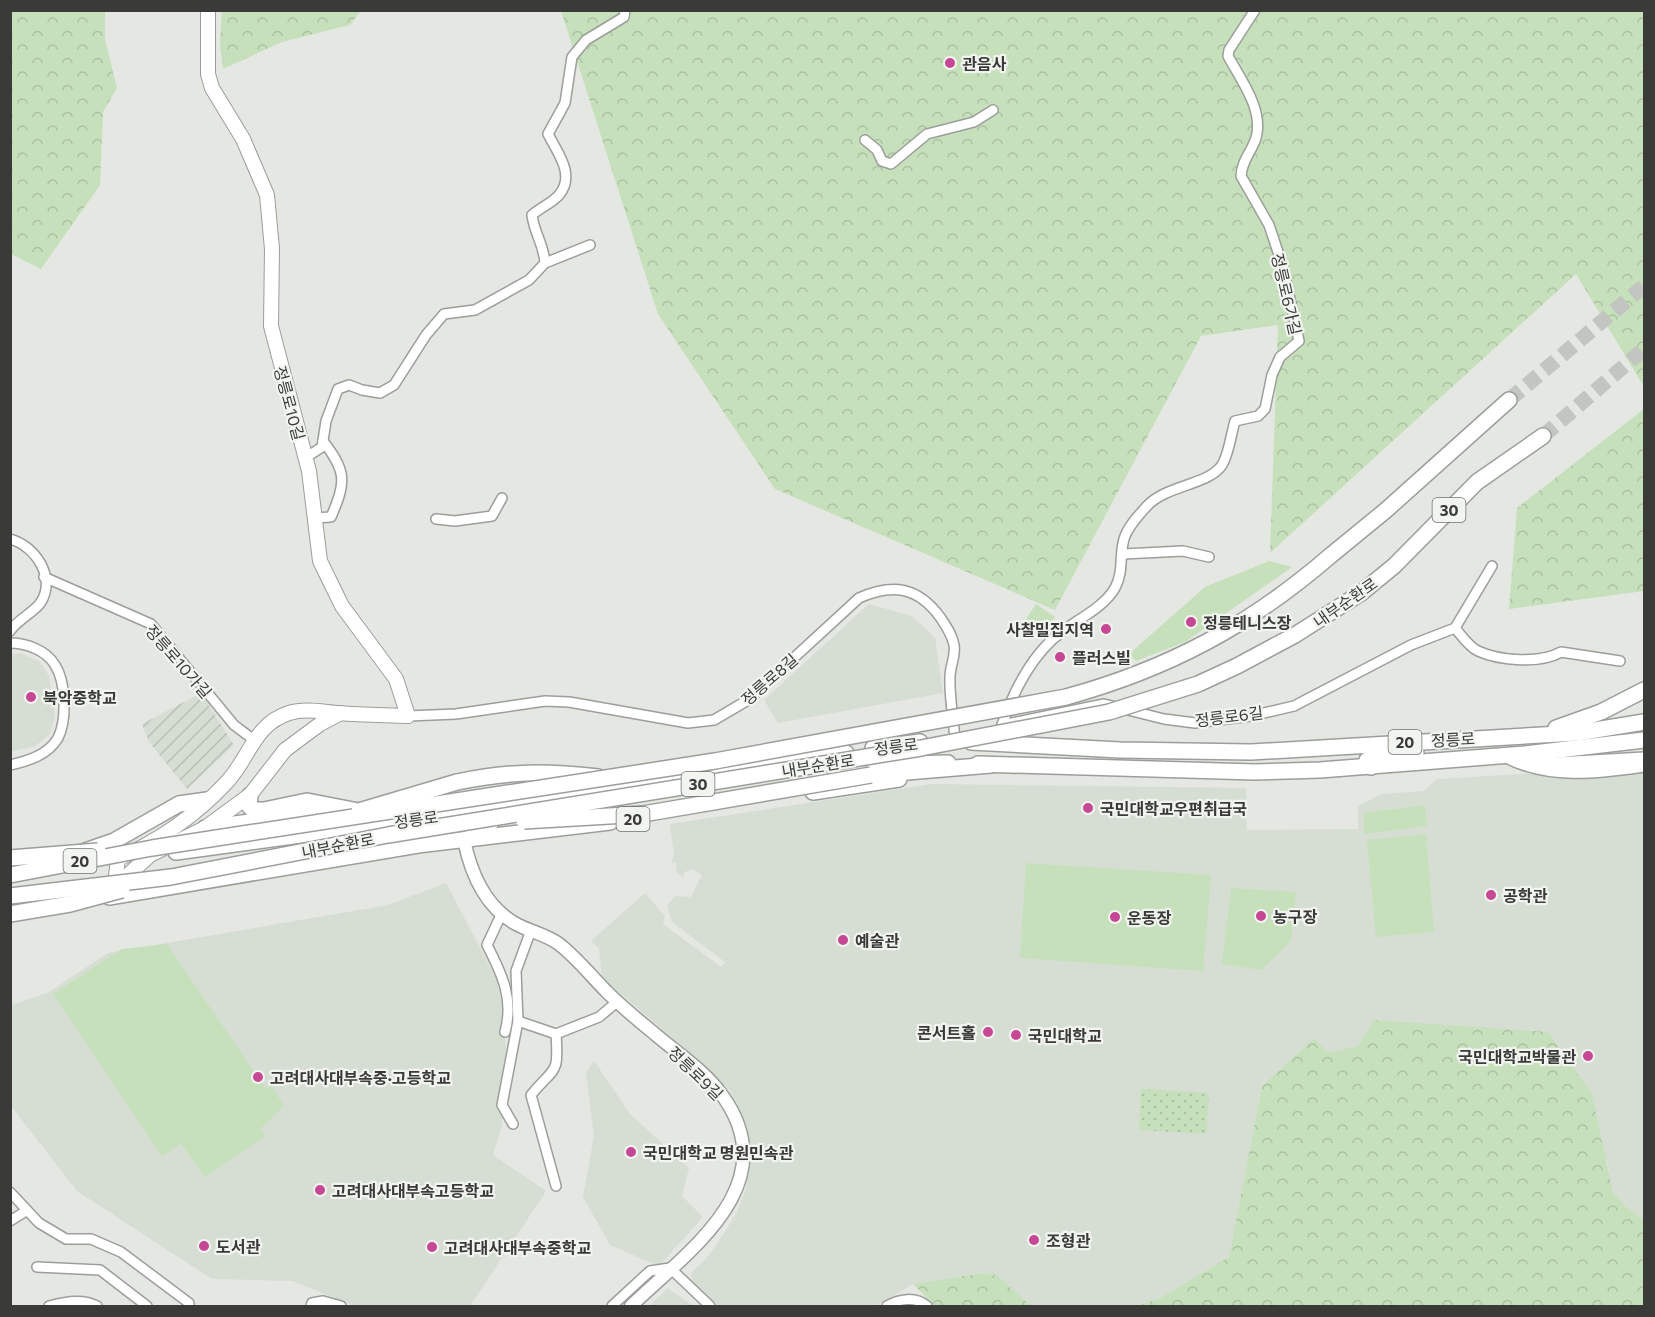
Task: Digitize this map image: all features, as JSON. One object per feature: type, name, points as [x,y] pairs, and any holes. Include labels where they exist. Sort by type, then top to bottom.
[{"type":"main road","name":"정릉로10길","points":[[208,10],[208,74],[212,88],[243,140],[267,195],[272,249],[271,326],[309,471],[320,561],[336,597],[359,632],[389,667],[401,691],[408,716]]},
{"type":"main road","name":"내부순환로","points":[[10,875],[715,761],[1012,709],[1112,684],[1205,644],[1288,592],[1385,511],[1509,400]]},
{"type":"main road","name":"내부순환로","points":[[10,896],[171,877],[461,823],[921,748],[1109,712],[1198,684],[1295,635],[1361,593],[1394,566],[1477,482],[1543,436]]},
{"type":"main road","points":[[1542,735],[1601,712],[1644,690]]},
{"type":"main road","points":[[111,894],[118,859],[163,837],[227,783],[264,727],[278,717],[295,712],[311,711],[408,716]]},
{"type":"main road","points":[[311,711],[320,718],[317,726]]},
{"type":"main road","points":[[205,828],[250,795],[285,750],[317,726],[341,714]]},
{"type":"main road","name":"정릉로","points":[[10,866],[118,859],[151,852],[426,818],[901,744],[955,741],[1131,750],[1251,752],[1577,733],[1644,722]]},
{"type":"main road","points":[[1371,767],[1367,760],[1376,756],[1446,752],[1470,738]]},
{"type":"main road","name":"정릉로","points":[[682,813],[738,794],[815,778],[905,764],[1255,772],[1371,767],[1524,754],[1644,740]]},
{"type":"main road","points":[[1524,754],[1557,765],[1644,760]]},
{"type":"main road","points":[[326,823],[385,802],[501,773],[531,771],[622,779],[792,761]]},
{"type":"main road","points":[[461,823],[606,818],[643,814],[871,775],[991,765]]},
{"type":"main road","name":"정릉로","points":[[10,912],[418,845],[682,813],[991,765]]},
{"type":"main road","name":"정릉로","points":[[739,804],[815,778]]},
{"type":"main road","points":[[250,795],[251,809],[264,810]]},
{"type":"main road","points":[[45,863],[104,846],[179,804],[207,800]]},
{"type":"main road","points":[[10,858],[151,852],[205,828],[264,810],[307,801],[365,813],[379,813],[401,820]]},
{"type":"main road","points":[[205,828],[300,815],[332,820],[378,817],[401,820]]},
{"type":"main road","points":[[111,894],[151,852]]},
{"type":"main road","points":[[10,912],[70,904],[171,877]]},
{"type":"street","points":[[545,262],[544,248],[533,227],[532,215],[558,196],[564,187],[566,167],[548,134],[565,103],[572,57],[586,40],[624,17],[625,10]]},
{"type":"street","name":"정릉로6가길","points":[[1002,725],[1011,698],[1046,645],[1094,610],[1114,589],[1123,569],[1123,540],[1130,526],[1150,503],[1182,485],[1211,476],[1222,464],[1234,421],[1258,416],[1264,410],[1272,375],[1280,357],[1299,341],[1283,267],[1269,225],[1240,176],[1244,158],[1252,149],[1259,120],[1228,56],[1229,50],[1255,10]]},
{"type":"street","points":[[865,140],[877,150],[882,161],[891,164],[927,134],[974,122],[993,110]]},
{"type":"street","points":[[305,458],[322,447],[331,404],[338,388],[349,385],[380,393],[394,385],[426,334],[444,314],[475,310],[529,280],[545,262],[590,245]]},
{"type":"street","points":[[313,518],[331,517],[343,488],[341,468],[323,441]]},
{"type":"street","points":[[436,519],[455,521],[492,516],[502,498]]},
{"type":"street","points":[[10,539],[31,552],[44,566],[45,589],[41,604],[27,612],[10,631]]},
{"type":"street","points":[[1123,554],[1183,551],[1209,557]]},
{"type":"street","points":[[1492,566],[1455,628],[1476,651],[1498,657],[1528,659],[1553,657],[1562,652],[1620,661]]},
{"type":"street","name":"정릉로10가길","points":[[44,578],[151,624],[234,725],[254,740]]},
{"type":"street","name":"정릉로8길","points":[[408,716],[456,714],[545,701],[569,702],[688,723],[714,720],[748,700],[860,598],[875,591],[908,591],[921,596],[930,603],[951,635],[955,655],[950,676],[955,741]]},
{"type":"street","name":"정릉로6길","points":[[955,741],[1002,725],[1104,704],[1164,719],[1195,723],[1251,716],[1294,706],[1411,645],[1455,628]]},
{"type":"street","points":[[10,644],[21,644],[40,651],[55,665],[61,684],[64,718],[57,738],[43,754],[10,765]]},
{"type":"street","name":"정릉로","points":[[1502,756],[1537,771],[1586,772],[1644,767]]},
{"type":"street","points":[[426,818],[452,829],[484,825],[638,798],[792,761]]},
{"type":"street","points":[[193,811],[205,828]]},
{"type":"street","points":[[464,840],[484,825]]},
{"type":"street","name":"정릉로9길","points":[[464,840],[473,875],[501,915],[566,951],[617,1002],[699,1071],[721,1094],[735,1116],[742,1139],[743,1163],[739,1184],[730,1205],[700,1243],[670,1268],[632,1306]]},
{"type":"street","points":[[501,915],[487,945],[506,982],[505,998],[509,1017],[505,1032]]},
{"type":"street","points":[[513,1124],[502,1105],[518,1021],[516,971],[531,930]]},
{"type":"street","points":[[518,1021],[556,1034],[599,1017],[617,1002]]},
{"type":"street","points":[[556,1034],[558,1059],[553,1074],[531,1095],[556,1186]]},
{"type":"street","points":[[10,1192],[26,1211],[66,1239],[91,1239],[121,1252],[189,1305]]},
{"type":"street","points":[[10,1221],[26,1211]]},
{"type":"street","points":[[37,1267],[100,1270],[147,1306]]},
{"type":"street","points":[[612,1306],[650,1271],[670,1268],[710,1306]]},
{"type":"street","points":[[887,1306],[897,1300],[908,1300],[927,1306]]},
{"type":"street","points":[[311,1306],[323,1301],[340,1306]]},
{"type":"street","points":[[49,1306],[64,1302],[89,1302],[97,1306]]},
{"type":"shaded area","points":[[869,604],[912,616],[935,638],[943,693],[778,723],[764,700]]},
{"type":"shaded area","name":"북악중학교","points":[[21,653],[40,662],[49,676],[55,717],[49,735],[34,747],[11,751],[11,655]]},
{"type":"shaded area","points":[[201,693],[234,745],[187,789],[149,742],[142,724]]},
{"type":"shaded area","name":"국민대학교","points":[[1644,767],[1644,1219],[1625,1206],[1613,1192],[1607,1160],[1359,1046],[1328,1054],[1314,1038],[1262,1086],[1229,1257],[1160,1298],[1137,1306],[1031,1306],[997,1275],[983,1273],[913,1284],[876,1306],[720,1306],[694,1287],[691,1273],[706,1259],[721,1238],[737,1212],[746,1189],[749,1141],[740,1111],[730,1091],[701,1062],[602,978],[599,948],[591,941],[645,893],[665,916],[663,924],[721,967],[725,962],[672,922],[667,906],[675,896],[691,897],[702,875],[692,869],[685,872],[682,880],[682,876],[677,873],[676,863],[672,862],[674,855],[670,824],[932,784],[1246,788],[1247,830],[1358,829],[1358,806],[1381,794],[1424,791],[1437,779]]},
{"type":"shaded area","name":"고려대사대부속중·고등학교","points":[[446,883],[499,984],[506,1048],[502,1126],[493,1155],[546,1191],[470,1306],[355,1306],[292,1281],[212,1279],[77,1191],[11,1106],[10,1006],[49,992],[108,953],[388,905]]},
{"type":"shaded area","name":"국민대학교 명원민속관","points":[[594,1061],[630,1114],[689,1168],[682,1196],[703,1217],[659,1266],[610,1245],[583,1197],[594,1136],[586,1072]]},
{"type":"shaded area","points":[[668,1288],[693,1306],[649,1306]]},
{"type":"green space","points":[[222,10],[361,11],[350,25],[282,42],[223,69],[220,45]]},
{"type":"green space","points":[[10,11],[105,11],[105,39],[117,88],[103,112],[100,185],[41,269],[11,254]]},
{"type":"green space","points":[[561,11],[1644,11],[1644,387],[1576,274],[1270,553],[1278,325],[1201,336],[1055,610],[775,489],[658,314]]},
{"type":"green space","points":[[1644,409],[1644,591],[1509,609],[1517,508]]},
{"type":"green space","name":"정릉테니스장","points":[[1269,561],[1292,567],[1185,642],[1136,661],[1129,654],[1205,587]]},
{"type":"green space","points":[[1036,604],[1055,617],[1041,636],[1022,625]]},
{"type":"green space","points":[[1425,805],[1427,826],[1364,834],[1364,813]]},
{"type":"green space","points":[[1426,834],[1434,932],[1376,937],[1367,840]]},
{"type":"green space","name":"운동장","points":[[1026,863],[1211,875],[1203,971],[1020,958]]},
{"type":"green space","name":"농구장","points":[[1231,888],[1296,892],[1291,941],[1261,970],[1222,964]]},
{"type":"green space","points":[[167,944],[265,1088],[271,1085],[284,1106],[260,1129],[266,1136],[205,1177],[181,1144],[162,1156],[53,994],[122,949]]},
{"type":"green space","points":[[1374,1020],[1548,1032],[1592,1094],[1613,1192],[1625,1206],[1644,1219],[1644,1306],[1137,1306],[1160,1298],[1229,1257],[1262,1086],[1314,1038],[1328,1053],[1358,1046]]},
{"type":"green space","points":[[1141,1089],[1209,1093],[1206,1134],[1139,1130]]},
{"type":"green space","points":[[983,1273],[997,1275],[1031,1306],[935,1306],[913,1284]]},
{"type":"tunnel","points":[[1509,400],[1644,286]]},
{"type":"tunnel","points":[[1543,436],[1644,349]]},
{"type":"place","name":"관음사","points":[[950,63]]},
{"type":"place","name":"정릉테니스장","points":[[1191,622]]},
{"type":"place","name":"사찰밀집지역","points":[[1106,629]]},
{"type":"place","name":"플러스빌","points":[[1060,657]]},
{"type":"place","name":"북악중학교","points":[[31,697]]},
{"type":"place","name":"국민대학교우편취급국","points":[[1088,808]]},
{"type":"place","name":"공학관","points":[[1491,895]]},
{"type":"place","name":"농구장","points":[[1261,916]]},
{"type":"place","name":"운동장","points":[[1115,917]]},
{"type":"place","name":"예술관","points":[[843,940]]},
{"type":"place","name":"콘서트홀","points":[[988,1032]]},
{"type":"place","name":"국민대학교","points":[[1016,1035]]},
{"type":"place","name":"국민대학교박물관","points":[[1588,1056]]},
{"type":"place","name":"고려대사대부속중·고등학교","points":[[258,1077]]},
{"type":"place","name":"국민대학교 명원민속관","points":[[631,1152]]},
{"type":"place","name":"고려대사대부속고등학교","points":[[320,1190]]},
{"type":"place","name":"조형관","points":[[1034,1240]]},
{"type":"place","name":"도서관","points":[[204,1246]]},
{"type":"place","name":"고려대사대부속중학교","points":[[432,1247]]}]
